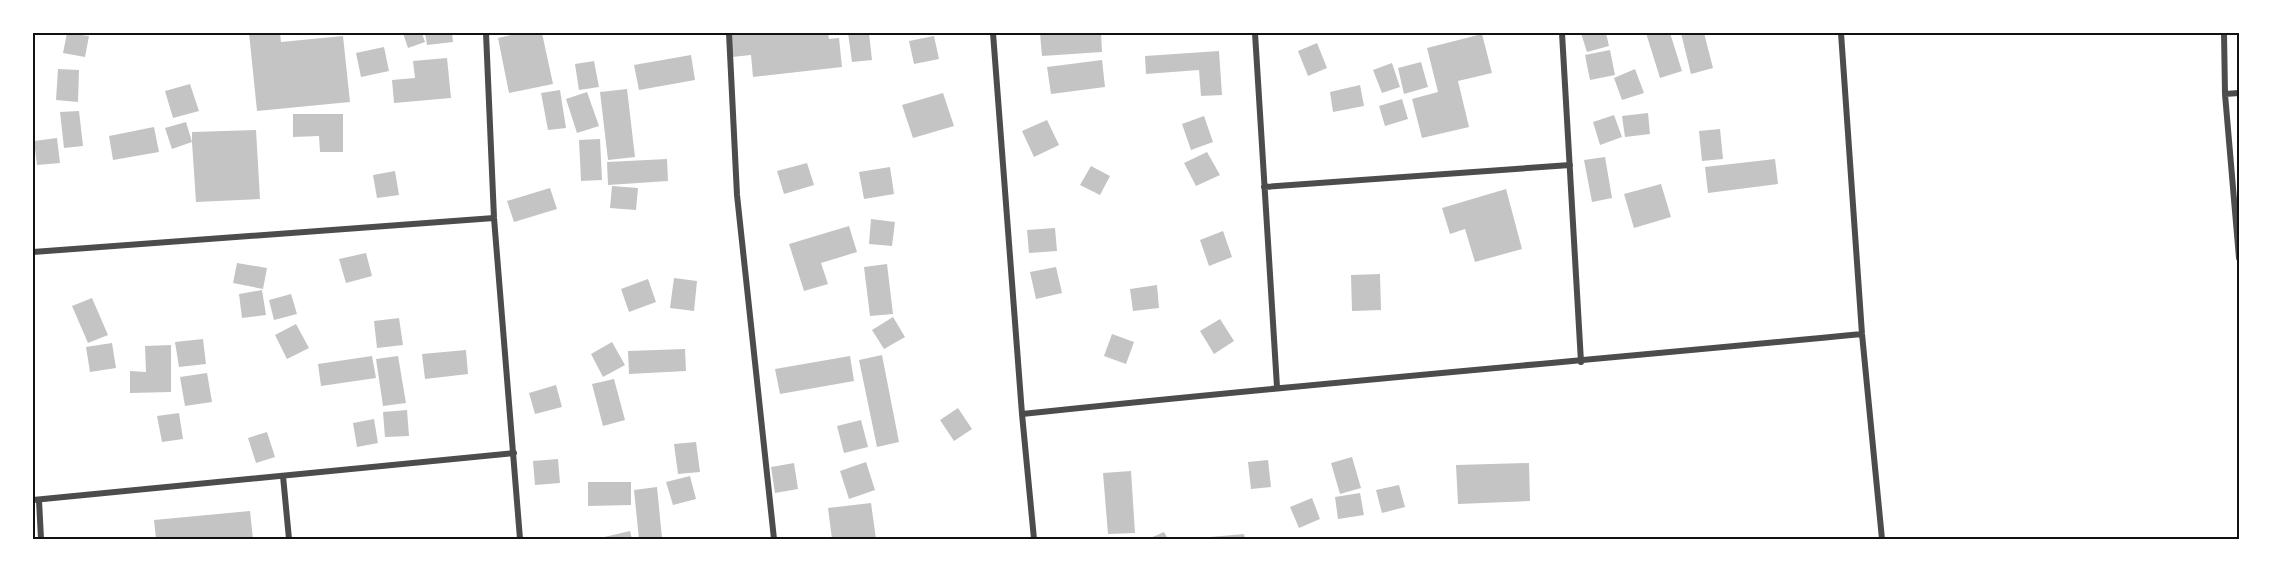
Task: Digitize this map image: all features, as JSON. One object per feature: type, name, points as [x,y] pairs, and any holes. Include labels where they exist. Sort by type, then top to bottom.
[{"type":"street","points":[[486,33],[494,218],[520,539]]},
{"type":"street","points":[[729,33],[737,195],[774,539]]},
{"type":"street","points":[[993,33],[1022,414],[1034,539]]},
{"type":"street","points":[[1255,33],[1277,387]]},
{"type":"street","points":[[1562,33],[1581,362]]},
{"type":"street","points":[[1841,33],[1862,334],[1882,539]]},
{"type":"street","points":[[2224,33],[2225,94],[2239,258]]},
{"type":"street","points":[[2225,94],[2239,93]]},
{"type":"street","points":[[1264,187],[1570,165]]},
{"type":"street","points":[[33,252],[494,218]]},
{"type":"street","points":[[1022,414],[1277,387],[1581,362],[1862,334]]},
{"type":"street","points":[[41,539],[36,500],[513,453]]},
{"type":"street","points":[[283,476],[289,539]]},
{"type":"building","points":[[67,33],[89,36],[85,57],[63,53]]},
{"type":"building","points":[[249,33],[280,33],[281,42],[343,36],[350,102],[257,111]]},
{"type":"building","points":[[403,33],[422,33],[425,42],[408,48]]},
{"type":"building","points":[[425,33],[452,33],[453,42],[427,45]]},
{"type":"building","points":[[520,33],[542,33],[553,84],[509,93],[498,38]]},
{"type":"building","points":[[729,33],[828,33],[829,39],[839,38],[842,67],[753,77],[751,55],[732,57]]},
{"type":"building","points":[[848,33],[869,33],[872,60],[852,62]]},
{"type":"building","points":[[1040,33],[1101,33],[1102,52],[1042,56]]},
{"type":"building","points":[[1581,33],[1606,33],[1609,46],[1587,52]]},
{"type":"building","points":[[1646,33],[1670,33],[1682,71],[1660,78]]},
{"type":"building","points":[[1681,33],[1704,33],[1713,68],[1691,74]]},
{"type":"building","points":[[1482,34],[1492,73],[1458,81],[1469,127],[1422,138],[1412,99],[1438,92],[1427,48]]},
{"type":"building","points":[[934,36],[939,59],[914,64],[909,41]]},
{"type":"building","points":[[1317,43],[1327,68],[1308,76],[1298,51]]},
{"type":"building","points":[[384,47],[389,71],[361,77],[356,53]]},
{"type":"building","points":[[1610,50],[1615,75],[1590,80],[1585,55]]},
{"type":"building","points":[[1219,51],[1222,95],[1201,96],[1199,70],[1146,74],[1145,56]]},
{"type":"building","points":[[691,55],[695,80],[639,90],[634,65]]},
{"type":"building","points":[[447,58],[451,98],[394,103],[392,80],[415,78],[413,61]]},
{"type":"building","points":[[1102,60],[1105,87],[1051,94],[1047,67]]},
{"type":"building","points":[[594,61],[599,87],[579,90],[575,64]]},
{"type":"building","points":[[1421,62],[1428,87],[1404,94],[1398,68]]},
{"type":"building","points":[[1392,63],[1400,87],[1382,93],[1373,70]]},
{"type":"building","points":[[58,69],[79,70],[78,102],[56,100]]},
{"type":"building","points":[[1635,69],[1644,93],[1622,100],[1614,78]]},
{"type":"building","points":[[190,84],[199,111],[173,118],[165,91]]},
{"type":"building","points":[[1360,85],[1364,106],[1333,112],[1330,92]]},
{"type":"building","points":[[627,89],[635,157],[608,160],[600,92]]},
{"type":"building","points":[[560,90],[566,128],[548,130],[541,93]]},
{"type":"building","points":[[587,92],[599,126],[577,133],[566,99]]},
{"type":"building","points":[[943,93],[954,126],[913,138],[902,105]]},
{"type":"building","points":[[1402,99],[1408,119],[1385,126],[1379,106]]},
{"type":"building","points":[[79,111],[83,146],[64,148],[60,112]]},
{"type":"building","points":[[1648,113],[1650,134],[1625,137],[1622,116]]},
{"type":"building","points":[[293,114],[343,114],[343,152],[320,152],[319,136],[293,137]]},
{"type":"building","points":[[1614,115],[1622,137],[1600,145],[1593,122]]},
{"type":"building","points":[[1204,116],[1213,142],[1191,150],[1182,124]]},
{"type":"building","points":[[1047,120],[1059,145],[1034,157],[1022,131]]},
{"type":"building","points":[[186,122],[192,142],[172,149],[165,128]]},
{"type":"building","points":[[154,127],[159,152],[113,160],[109,136]]},
{"type":"building","points":[[1720,129],[1723,159],[1702,161],[1699,131]]},
{"type":"building","points":[[256,130],[260,199],[196,202],[192,132]]},
{"type":"building","points":[[57,138],[60,163],[37,165],[34,141]]},
{"type":"building","points":[[600,139],[602,180],[581,181],[579,140]]},
{"type":"building","points":[[1207,152],[1220,175],[1196,186],[1184,163]]},
{"type":"building","points":[[1605,157],[1612,198],[1592,202],[1584,160]]},
{"type":"building","points":[[667,159],[668,181],[608,185],[607,162]]},
{"type":"building","points":[[1775,159],[1778,184],[1708,193],[1705,167]]},
{"type":"building","points":[[807,163],[814,185],[784,194],[777,171]]},
{"type":"building","points":[[1091,166],[1110,176],[1100,195],[1080,185]]},
{"type":"building","points":[[890,167],[894,194],[864,199],[859,172]]},
{"type":"building","points":[[395,171],[399,195],[377,198],[373,175]]},
{"type":"building","points":[[1661,184],[1671,217],[1634,228],[1624,194]]},
{"type":"building","points":[[612,186],[638,188],[636,210],[610,208]]},
{"type":"building","points":[[550,188],[557,209],[514,222],[507,201]]},
{"type":"building","points":[[1506,189],[1522,249],[1475,262],[1465,229],[1450,234],[1442,208]]},
{"type":"building","points":[[871,219],[895,222],[892,246],[869,244]]},
{"type":"building","points":[[849,226],[857,252],[821,263],[828,284],[804,291],[789,244]]},
{"type":"building","points":[[1055,228],[1057,251],[1029,253],[1027,230]]},
{"type":"building","points":[[1223,231],[1232,257],[1209,266],[1200,240]]},
{"type":"building","points":[[366,253],[372,276],[346,283],[339,259]]},
{"type":"building","points":[[237,263],[267,268],[263,289],[233,283]]},
{"type":"building","points":[[887,264],[893,314],[870,316],[864,267]]},
{"type":"building","points":[[1056,267],[1062,293],[1036,299],[1030,272]]},
{"type":"building","points":[[1380,274],[1381,310],[1352,311],[1351,275]]},
{"type":"building","points":[[674,278],[697,281],[694,311],[670,308]]},
{"type":"building","points":[[648,279],[656,302],[629,312],[621,289]]},
{"type":"building","points":[[1157,285],[1159,308],[1133,311],[1130,289]]},
{"type":"building","points":[[262,290],[266,315],[242,318],[239,294]]},
{"type":"building","points":[[291,294],[297,314],[274,320],[269,300]]},
{"type":"building","points":[[92,298],[108,335],[88,343],[72,306]]},
{"type":"building","points":[[893,317],[905,337],[884,349],[872,330]]},
{"type":"building","points":[[399,318],[403,345],[377,348],[374,321]]},
{"type":"building","points":[[1220,319],[1234,341],[1214,354],[1200,331]]},
{"type":"building","points":[[296,324],[309,348],[287,359],[275,335]]},
{"type":"building","points":[[1112,334],[1134,342],[1126,364],[1104,356]]},
{"type":"building","points":[[203,339],[206,364],[179,367],[175,342]]},
{"type":"building","points":[[612,342],[625,365],[603,377],[591,354]]},
{"type":"building","points":[[112,343],[116,368],[90,372],[86,347]]},
{"type":"building","points":[[171,345],[171,392],[130,393],[130,371],[146,372],[145,346]]},
{"type":"building","points":[[685,349],[686,371],[629,374],[628,351]]},
{"type":"building","points":[[466,350],[468,374],[425,379],[422,354]]},
{"type":"building","points":[[882,355],[899,442],[877,447],[859,360]]},
{"type":"building","points":[[372,356],[376,378],[321,386],[318,364]]},
{"type":"building","points":[[398,356],[406,403],[383,406],[376,359]]},
{"type":"building","points":[[850,356],[854,381],[780,394],[775,369]]},
{"type":"building","points":[[207,373],[212,402],[185,406],[180,377]]},
{"type":"building","points":[[614,379],[625,420],[603,426],[592,384]]},
{"type":"building","points":[[556,385],[562,407],[535,414],[529,393]]},
{"type":"building","points":[[958,408],[972,429],[954,441],[940,420]]},
{"type":"building","points":[[407,410],[409,436],[385,437],[383,412]]},
{"type":"building","points":[[179,413],[183,439],[162,442],[157,416]]},
{"type":"building","points":[[374,419],[378,443],[357,447],[353,423]]},
{"type":"building","points":[[861,420],[868,447],[844,453],[837,426]]},
{"type":"building","points":[[267,432],[275,457],[256,463],[248,438]]},
{"type":"building","points":[[696,442],[700,472],[678,474],[674,444]]},
{"type":"building","points":[[1352,457],[1361,488],[1340,494],[1331,463]]},
{"type":"building","points":[[558,459],[560,483],[535,485],[533,461]]},
{"type":"building","points":[[1268,460],[1271,487],[1251,489],[1248,462]]},
{"type":"building","points":[[866,462],[875,490],[849,499],[840,471]]},
{"type":"building","points":[[794,463],[798,489],[775,493],[771,467]]},
{"type":"building","points":[[1529,463],[1530,501],[1458,504],[1456,465]]},
{"type":"building","points":[[1131,471],[1135,533],[1108,534],[1103,473]]},
{"type":"building","points":[[690,476],[696,499],[673,505],[666,482]]},
{"type":"building","points":[[588,482],[631,482],[631,505],[588,506]]},
{"type":"building","points":[[1399,485],[1405,507],[1382,513],[1376,490]]},
{"type":"building","points":[[657,487],[662,538],[639,539],[634,490]]},
{"type":"building","points":[[1360,493],[1364,515],[1338,519],[1335,497]]},
{"type":"building","points":[[1312,498],[1320,519],[1299,528],[1290,507]]},
{"type":"building","points":[[871,503],[876,539],[832,539],[828,508]]},
{"type":"building","points":[[250,511],[253,539],[156,539],[154,520]]},
{"type":"building","points":[[630,531],[632,539],[600,539],[600,538]]},
{"type":"building","points":[[1164,532],[1168,539],[1148,539]]},
{"type":"building","points":[[1244,534],[1245,539],[1210,539],[1210,537]]}]
